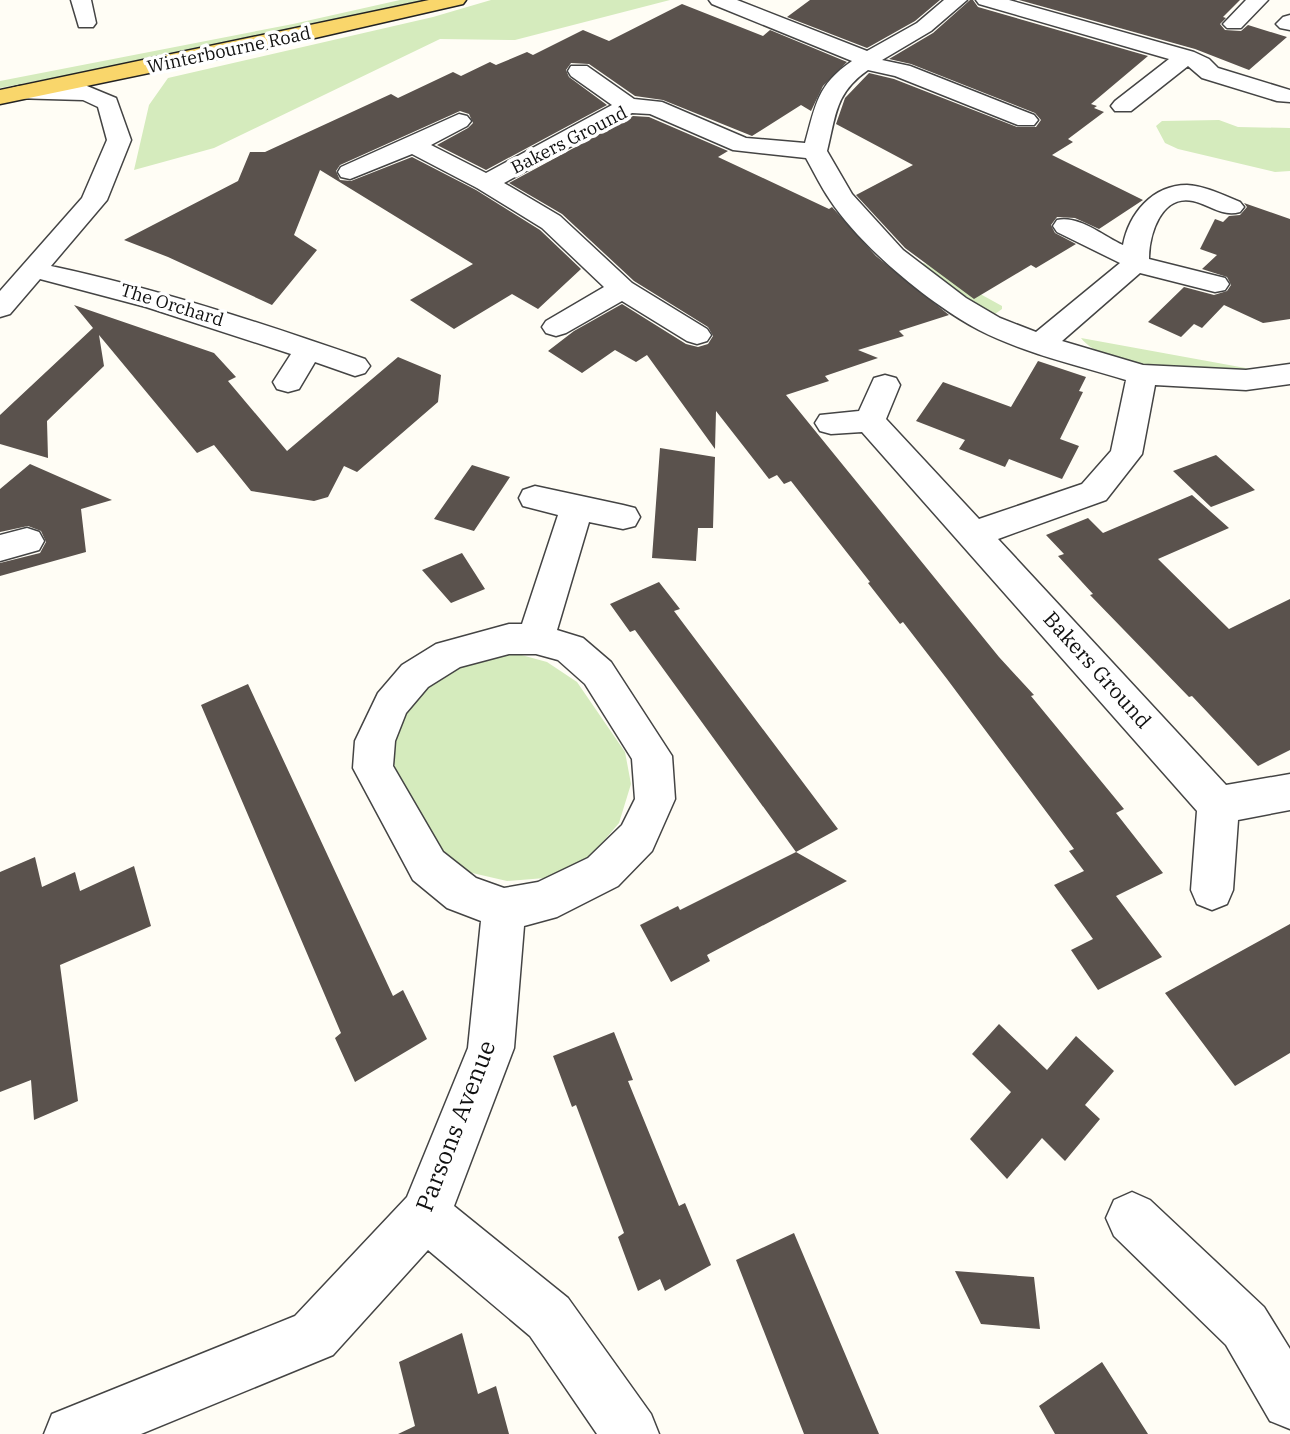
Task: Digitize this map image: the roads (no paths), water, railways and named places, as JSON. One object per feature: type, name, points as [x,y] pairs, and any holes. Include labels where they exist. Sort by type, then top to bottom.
[{"type":"main road","name":"Winterbourne Road","points":[[199,35],[367,0]]},
{"type":"main road","name":"Winterbourne Road","points":[[10,95],[293,37],[456,0]]},
{"type":"street","points":[[81,0],[86,23]]},
{"type":"street","points":[[719,0],[1026,120]]},
{"type":"street","points":[[771,0],[873,58]]},
{"type":"street","points":[[957,0],[924,27],[846,75],[831,92],[815,151],[841,198],[894,256],[956,304],[990,324],[1040,344],[1142,375],[1246,380],[1290,374]]},
{"type":"street","points":[[986,0],[1186,57],[1201,64],[1210,73],[1285,96]]},
{"type":"street","points":[[1234,24],[1258,0]]},
{"type":"street","points":[[1123,106],[1186,57]]},
{"type":"street","points":[[579,71],[628,106]]},
{"type":"street","points":[[0,308],[94,200],[119,140],[108,103],[87,93],[10,95]]},
{"type":"street","name":"Bakers Ground","points":[[486,183],[628,106],[654,107],[742,145],[815,151]]},
{"type":"street","points":[[350,172],[413,145],[459,121]]},
{"type":"street","name":"Bakers Ground","points":[[413,145],[486,183],[551,222],[622,289],[697,335]]},
{"type":"street","points":[[1040,344],[1135,256],[1141,226],[1154,207],[1169,196],[1184,192],[1231,207]]},
{"type":"street","points":[[1066,226],[1111,250],[1216,284]]},
{"type":"street","name":"The Orchard","points":[[34,270],[112,286],[355,366]]},
{"type":"street","points":[[556,327],[622,289]]},
{"type":"street","points":[[288,382],[308,349]]},
{"type":"street","points":[[975,534],[1094,492],[1126,453],[1142,375]]},
{"type":"street","points":[[831,423],[870,421],[885,386]]},
{"type":"street","name":"Bakers Ground","points":[[870,421],[1218,805]]},
{"type":"street","points":[[535,498],[623,517]]},
{"type":"street","points":[[536,639],[577,508]]},
{"type":"street","points":[[509,639],[536,639],[569,649],[598,673],[652,756],[655,799],[636,838],[603,872],[542,902],[504,909],[462,894],[428,866],[373,768],[375,741],[391,704],[415,676],[449,654],[509,639]]},
{"type":"street","points":[[1212,890],[1218,805],[1290,792]]},
{"type":"street","name":"Parsons Avenue","points":[[72,1434],[314,1336],[425,1215],[491,1048],[504,909]]},
{"type":"street","points":[[425,1215],[549,1317],[631,1434]]},
{"type":"street","points":[[1132,1218],[1245,1326],[1290,1401]]}]
